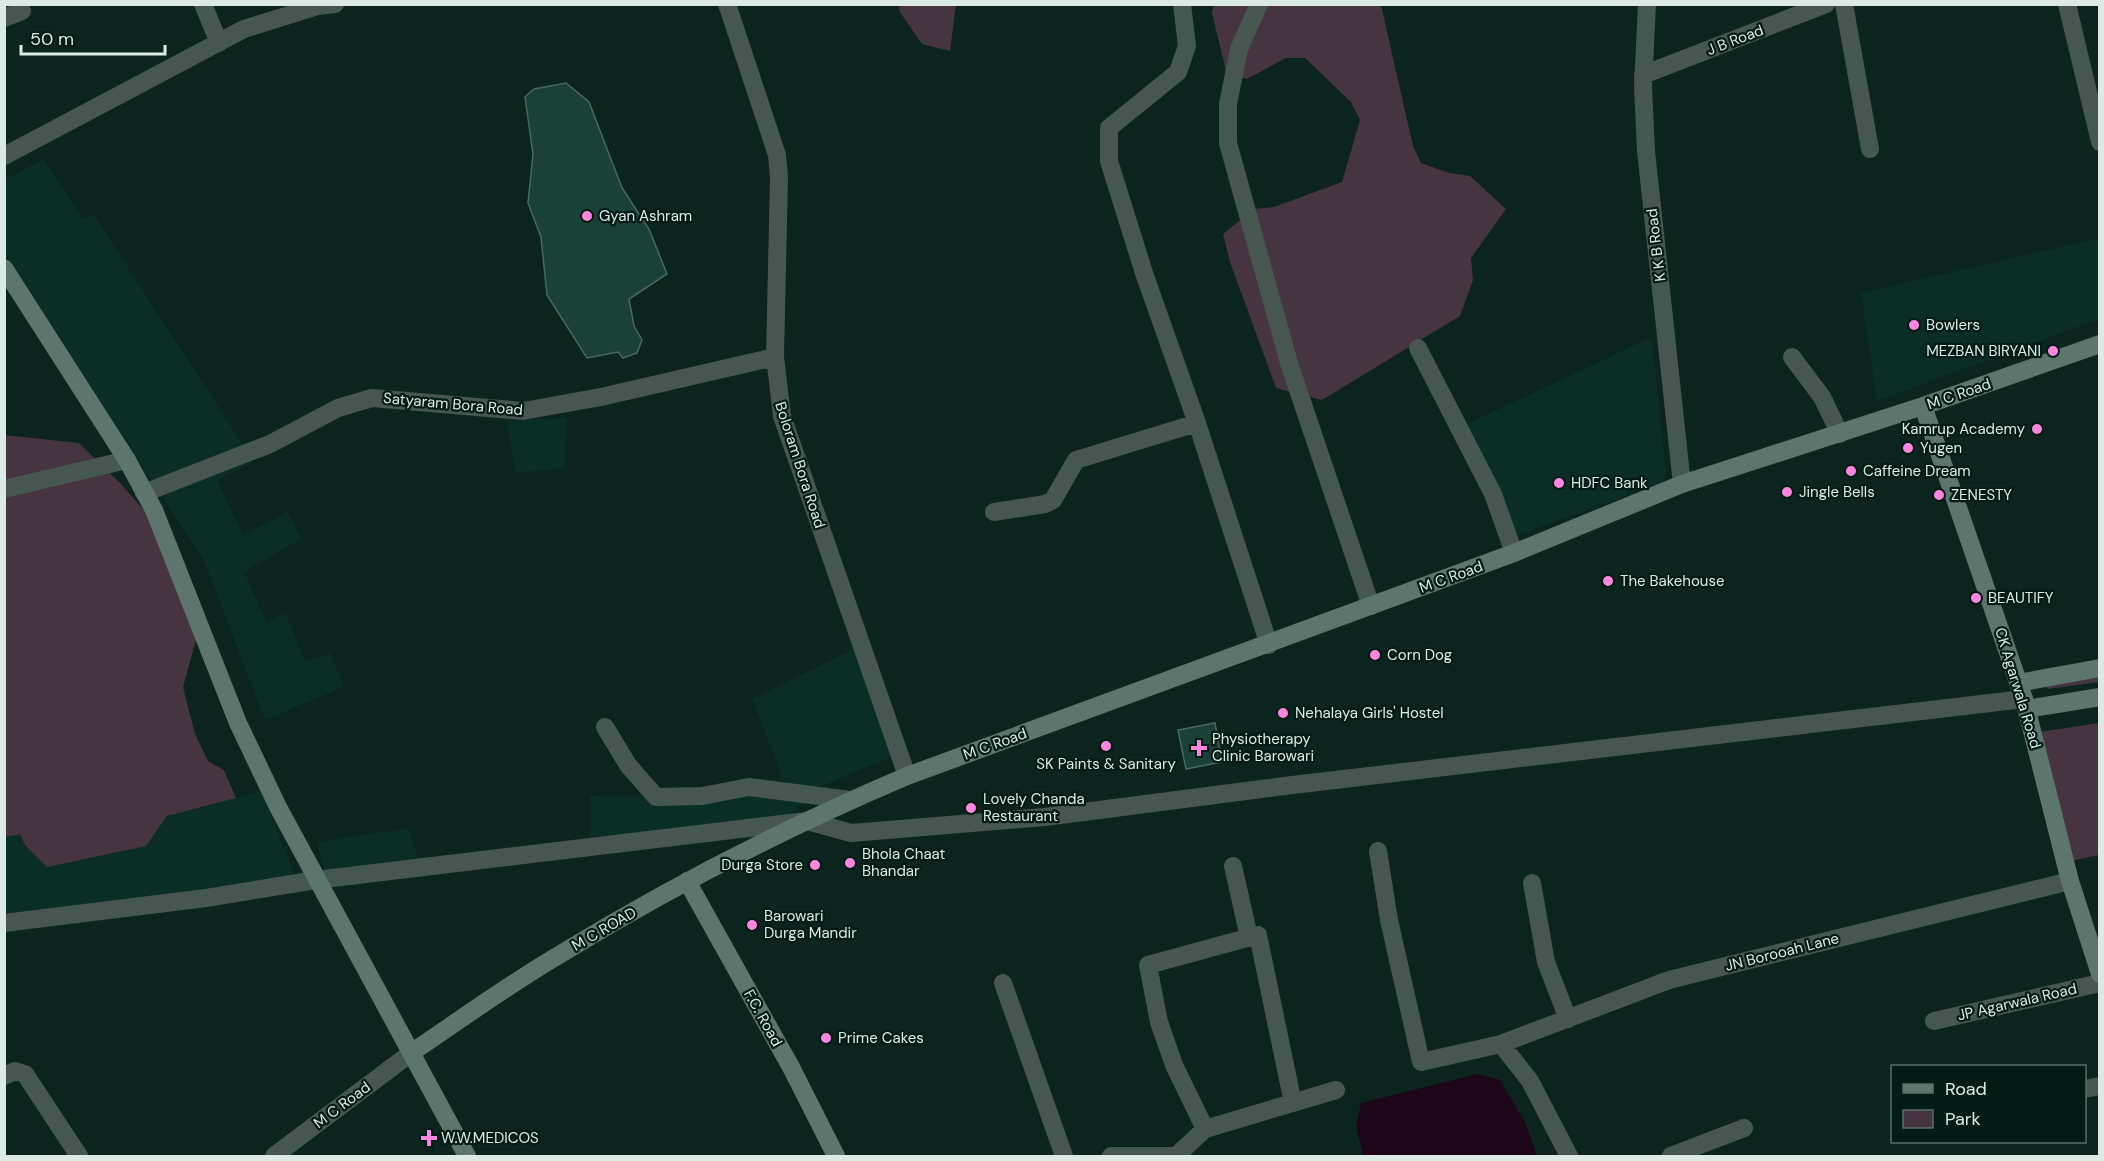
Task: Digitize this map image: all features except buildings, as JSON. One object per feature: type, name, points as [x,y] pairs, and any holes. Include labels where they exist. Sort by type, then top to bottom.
[{"type":"street","points":[[203,4],[219,43]]},
{"type":"street","points":[[4,156],[244,29],[318,6],[335,4]]},
{"type":"street","name":"Boloram Bora Road","points":[[727,4],[777,154],[779,177],[775,357],[778,396],[789,438],[907,777]]},
{"type":"street","points":[[1182,4],[1187,46],[1178,72],[1109,128],[1109,161],[1143,273],[1197,423],[1269,645]]},
{"type":"street","points":[[1259,4],[1239,49],[1228,104],[1228,144],[1289,363],[1371,606]]},
{"type":"street","name":"K K B Road","points":[[1647,4],[1643,75],[1646,152],[1682,484]]},
{"type":"street","name":"J B Road","points":[[1643,75],[1826,4]]},
{"type":"street","points":[[1844,4],[1869,149]]},
{"type":"street","points":[[2067,4],[2100,142]]},
{"type":"street","points":[[4,18],[22,10]]},
{"type":"street","points":[[4,268],[127,460],[154,510],[238,723],[316,880],[467,1156]]},
{"type":"street","name":"M C Road","points":[[807,821],[850,800],[907,777],[1514,553],[1682,484],[1840,434],[2100,344]]},
{"type":"street","points":[[1418,348],[1493,494],[1514,553]]},
{"type":"street","name":"Satyaram Bora Road","points":[[144,493],[270,444],[339,408],[372,398],[523,411],[601,397],[775,357]]},
{"type":"street","points":[[1792,357],[1822,398],[1840,434]]},
{"type":"street","name":"CK Agarwala Road","points":[[1923,406],[2023,697],[2070,881],[2100,974]]},
{"type":"street","points":[[994,512],[1046,504],[1053,500],[1076,460],[1197,423]]},
{"type":"street","points":[[4,489],[127,460]]},
{"type":"street","points":[[2023,697],[2100,668]]},
{"type":"street","points":[[4,922],[206,898],[316,880],[807,821],[851,833],[1044,817],[1296,784],[2023,697],[2100,697]]},
{"type":"street","points":[[605,727],[628,765],[657,797],[702,796],[748,787],[850,800]]},
{"type":"street","name":"M C ROAD","points":[[411,1053],[558,955],[687,881],[807,821]]},
{"type":"street","name":"JN Borooah Lane","points":[[1378,851],[1389,920],[1421,1062],[1501,1044],[1669,980],[2070,881]]},
{"type":"street","points":[[1233,866],[1250,937]]},
{"type":"street","name":"F.C. Road","points":[[687,881],[792,1069],[836,1156]]},
{"type":"street","points":[[1532,883],[1546,962],[1568,1019]]},
{"type":"street","points":[[1205,1130],[1174,1065],[1159,1022],[1148,965],[1258,935],[1293,1103]]},
{"type":"street","points":[[1003,983],[1064,1156]]},
{"type":"street","name":"JP Agarwala Road","points":[[1934,1022],[2100,983]]},
{"type":"street","points":[[1501,1044],[1530,1082],[1569,1156]]},
{"type":"street","name":"M C Road","points":[[274,1156],[411,1053]]},
{"type":"street","points":[[4,1076],[15,1071],[25,1074],[79,1156]]},
{"type":"street","points":[[1111,1156],[1176,1156],[1205,1130],[1336,1090]]},
{"type":"street","points":[[1671,1156],[1744,1128]]},
{"type":"shaded area","points":[[44,159],[84,219],[94,215],[254,462],[217,480],[243,535],[288,512],[301,539],[244,572],[267,623],[285,613],[306,662],[330,653],[344,687],[265,720],[205,563],[5,254],[5,179]]},
{"type":"shaded area","points":[[2099,238],[2099,319],[1877,401],[1861,293]]},
{"type":"shaded area","points":[[1652,337],[1666,470],[1664,482],[1516,536],[1461,427]]},
{"type":"shaded area","points":[[567,418],[565,468],[515,473],[507,421]]},
{"type":"shaded area","points":[[855,648],[898,754],[815,789],[785,821],[590,837],[590,796],[675,797],[785,784],[752,699]]},
{"type":"shaded area","points":[[261,791],[293,869],[289,879],[5,914],[4,837],[20,834],[25,845],[146,846],[167,816]]},
{"type":"shaded area","points":[[409,828],[418,860],[326,875],[317,842]]},
{"type":"shaded area","points":[[1478,1074],[1500,1080],[1526,1124],[1537,1156],[1363,1156],[1356,1126],[1361,1103]]},
{"type":"green space","points":[[899,5],[956,5],[950,51],[922,44],[900,12]]},
{"type":"green space","points":[[1214,5],[1381,5],[1413,146],[1421,163],[1449,173],[1470,176],[1506,209],[1471,258],[1473,280],[1460,316],[1322,400],[1276,388],[1230,262],[1223,234],[1254,209],[1274,207],[1342,182],[1360,120],[1351,102],[1305,58],[1286,58],[1247,79],[1227,75],[1212,13]]},
{"type":"green space","points":[[4,435],[79,443],[122,485],[167,537],[196,640],[183,687],[195,734],[208,761],[224,770],[236,798],[167,816],[146,846],[47,867],[25,845],[20,834],[5,837]]},
{"type":"green space","points":[[2099,673],[2099,682],[2048,689],[2043,684]]},
{"type":"green space","points":[[2099,723],[2099,855],[2070,861],[2039,732]]},
{"type":"place","name":"Gyan Ashram","points":[[587,216]]},
{"type":"place","name":"Bowlers","points":[[1914,325]]},
{"type":"place","name":"MEZBAN BIRYANI","points":[[2053,351]]},
{"type":"place","name":"Kamrup Academy","points":[[2037,429]]},
{"type":"place","name":"Yugen","points":[[1908,448]]},
{"type":"place","name":"Caffeine Dream","points":[[1851,471]]},
{"type":"place","name":"HDFC Bank","points":[[1559,483]]},
{"type":"place","name":"Jingle Bells","points":[[1787,492]]},
{"type":"place","name":"ZENESTY","points":[[1939,495]]},
{"type":"place","name":"The Bakehouse","points":[[1608,581]]},
{"type":"place","name":"BEAUTIFY","points":[[1976,598]]},
{"type":"place","name":"Corn Dog","points":[[1375,655]]},
{"type":"place","name":"Nehalaya Girls' Hostel","points":[[1283,713]]},
{"type":"place","name":"SK Paints & Sanitary","points":[[1106,746]]},
{"type":"place","name":"Physiotherapy Clinic Barowari","points":[[1199,748]]},
{"type":"place","name":"Lovely Chanda Restaurant","points":[[971,808]]},
{"type":"place","name":"Bhola Chaat Bhandar","points":[[850,863]]},
{"type":"place","name":"Durga Store","points":[[815,865]]},
{"type":"place","name":"Barowari Durga Mandir","points":[[752,925]]},
{"type":"place","name":"Prime Cakes","points":[[826,1038]]},
{"type":"place","name":"W.W.MEDICOS","points":[[429,1138]]}]
